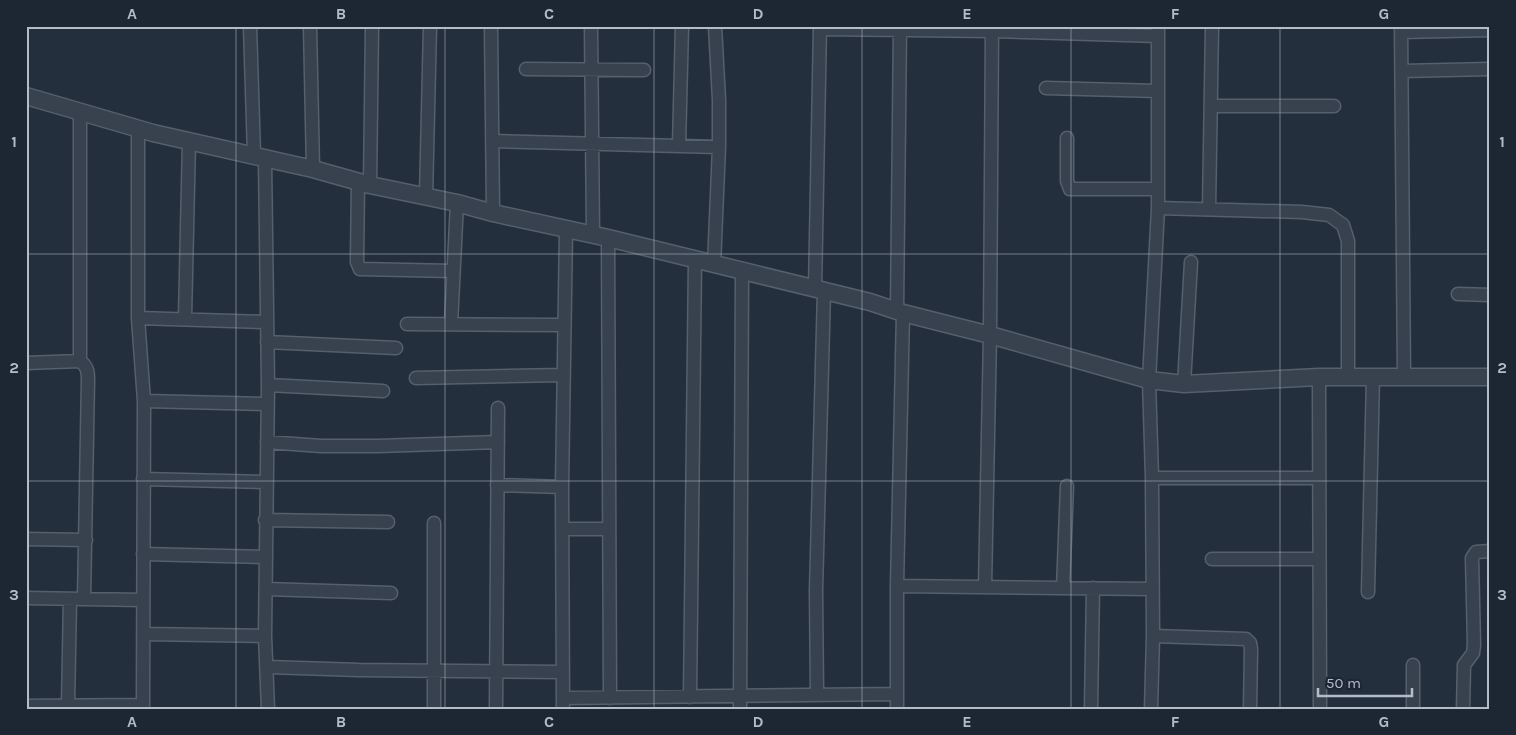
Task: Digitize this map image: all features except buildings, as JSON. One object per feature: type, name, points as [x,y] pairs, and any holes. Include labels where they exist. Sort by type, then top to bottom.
[{"type":"street","points":[[250,26],[260,157],[268,385],[265,520],[265,636],[268,667],[268,709]]},
{"type":"street","points":[[310,26],[313,169]]},
{"type":"street","points":[[426,196],[430,26]]},
{"type":"street","points":[[491,26],[493,213]]},
{"type":"street","points":[[591,26],[591,143],[600,237],[609,529],[610,698]]},
{"type":"street","points":[[679,145],[682,26]]},
{"type":"street","points":[[714,264],[719,147],[719,100],[715,26]]},
{"type":"street","points":[[1209,209],[1212,26]]},
{"type":"street","points":[[372,27],[364,183],[357,262],[360,269],[453,271]]},
{"type":"street","points":[[817,695],[820,28],[992,28],[1158,31],[1158,208],[1149,380],[1152,478],[1151,709]]},
{"type":"street","points":[[897,709],[900,28]]},
{"type":"street","points":[[985,587],[990,335],[992,28]]},
{"type":"street","points":[[1404,377],[1401,29],[1490,30]]},
{"type":"street","points":[[526,69],[644,70]]},
{"type":"street","points":[[1402,72],[1490,69]]},
{"type":"street","points":[[1046,88],[1158,91]]},
{"type":"street","points":[[26,96],[189,141],[870,302],[900,312],[990,335],[1149,380],[1184,384],[1318,378],[1490,377]]},
{"type":"street","points":[[1211,106],[1334,106]]},
{"type":"street","points":[[80,111],[80,361]]},
{"type":"street","points":[[26,706],[143,707],[144,401],[138,318],[138,128]]},
{"type":"street","points":[[1067,138],[1067,182],[1070,189],[1158,189]]},
{"type":"street","points":[[184,318],[189,141]]},
{"type":"street","points":[[492,141],[719,147]]},
{"type":"street","points":[[451,324],[457,203]]},
{"type":"street","points":[[1158,208],[1302,212],[1329,216],[1343,225],[1348,240],[1348,378]]},
{"type":"street","points":[[566,230],[562,487],[563,703],[610,698],[657,703],[690,697],[740,703],[817,695],[897,694]]},
{"type":"street","points":[[690,697],[694,259]]},
{"type":"street","points":[[1184,384],[1191,262]]},
{"type":"street","points":[[740,703],[742,271]]},
{"type":"street","points":[[1458,294],[1490,295]]},
{"type":"street","points":[[138,318],[266,322]]},
{"type":"street","points":[[407,324],[564,325]]},
{"type":"street","points":[[266,342],[396,348]]},
{"type":"street","points":[[26,363],[80,361],[88,370],[84,599]]},
{"type":"street","points":[[416,378],[564,375]]},
{"type":"street","points":[[1368,592],[1373,377]]},
{"type":"street","points":[[1318,378],[1320,709]]},
{"type":"street","points":[[268,385],[384,391]]},
{"type":"street","points":[[144,401],[267,404]]},
{"type":"street","points":[[496,709],[498,408]]},
{"type":"street","points":[[266,442],[321,446],[498,442]]},
{"type":"street","points":[[1152,478],[1318,478]]},
{"type":"street","points":[[143,479],[266,482]]},
{"type":"street","points":[[497,485],[562,487]]},
{"type":"street","points":[[1063,588],[1067,486]]},
{"type":"street","points":[[265,520],[388,522]]},
{"type":"street","points":[[434,522],[434,709]]},
{"type":"street","points":[[562,529],[609,529]]},
{"type":"street","points":[[26,538],[86,540]]},
{"type":"street","points":[[1463,709],[1464,665],[1473,653],[1474,645],[1472,558],[1476,552],[1490,551]]},
{"type":"street","points":[[143,554],[265,557]]},
{"type":"street","points":[[1212,559],[1318,560]]},
{"type":"street","points":[[897,586],[1152,589]]},
{"type":"street","points":[[1091,709],[1093,588]]},
{"type":"street","points":[[266,589],[391,593]]},
{"type":"street","points":[[26,598],[143,600]]},
{"type":"street","points":[[68,705],[70,599]]},
{"type":"street","points":[[143,634],[265,636]]},
{"type":"street","points":[[1152,636],[1246,639],[1250,642],[1251,649],[1250,709]]},
{"type":"street","points":[[1413,665],[1413,709]]},
{"type":"street","points":[[268,667],[562,672]]}]
